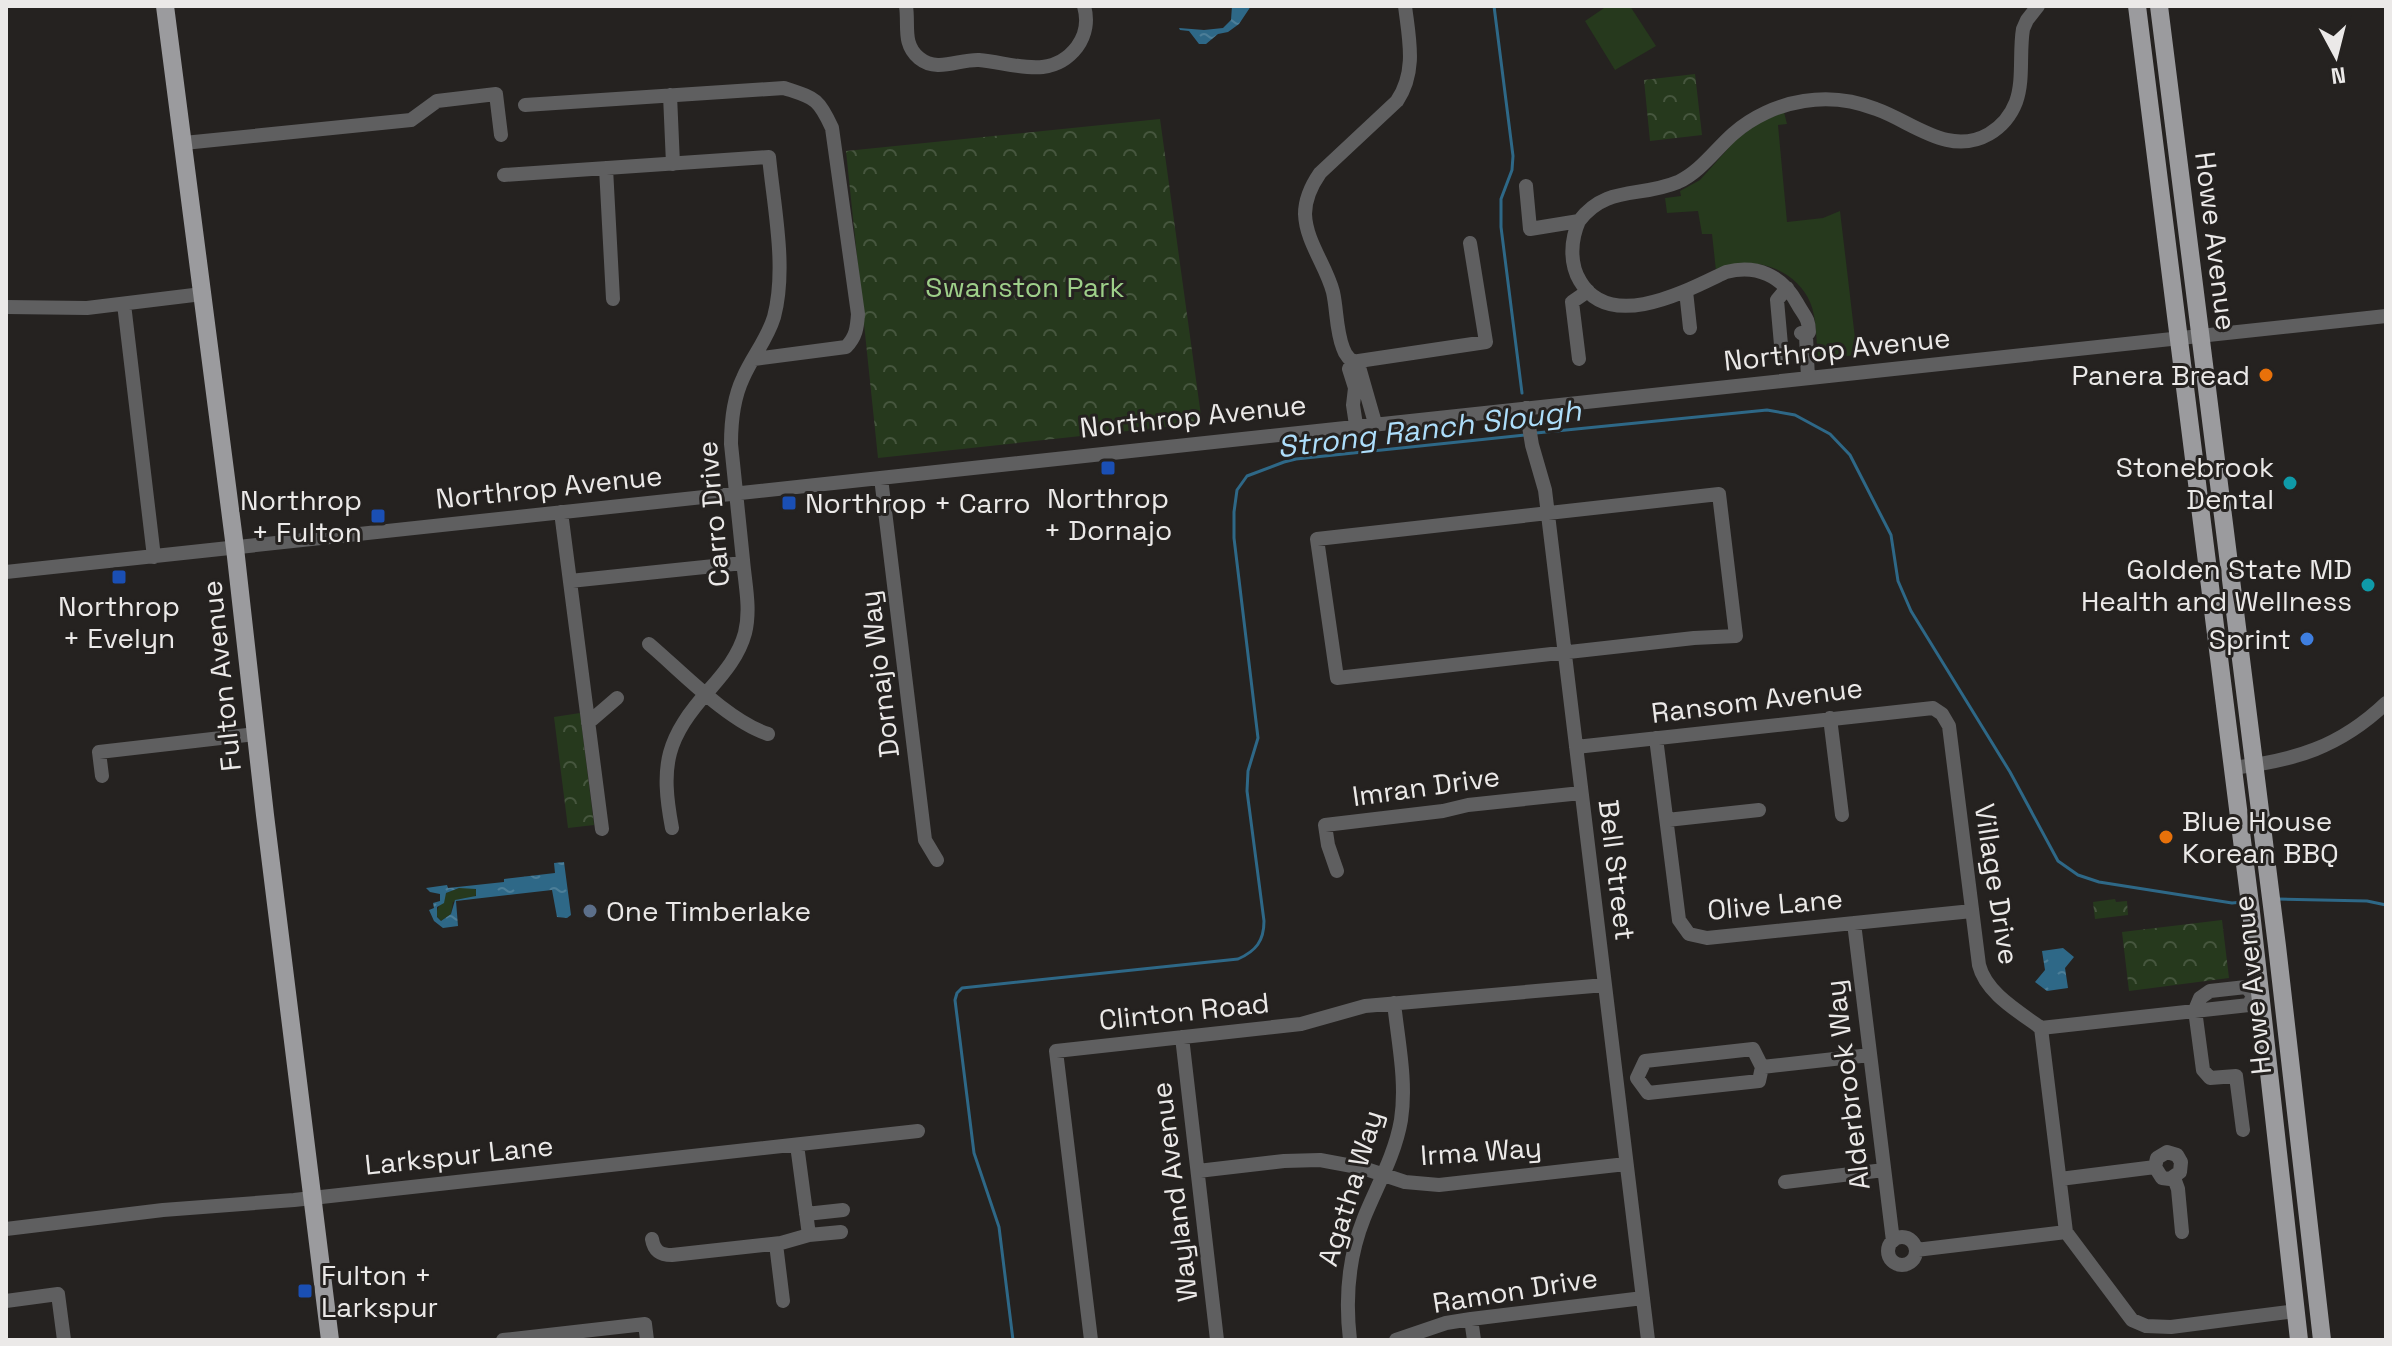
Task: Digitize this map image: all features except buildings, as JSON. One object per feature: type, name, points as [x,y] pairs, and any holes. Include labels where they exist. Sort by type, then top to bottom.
[{"type":"main road","name":"Fulton Avenue","points":[[165,6],[235,548],[330,1340]]},
{"type":"main road","name":"Howe Avenue","points":[[2137,6],[2248,891],[2256,994],[2299,1340]]},
{"type":"main road","points":[[2150,6],[2158,61],[2167,73]]},
{"type":"main road","name":"Howe Avenue","points":[[2159,6],[2273,912],[2322,1340]]},
{"type":"main road","points":[[2251,917],[2264,932],[2271,984],[2278,996],[2283,997]]},
{"type":"main road","points":[[2256,994],[2270,997],[2277,1041],[2288,1058]]},
{"type":"main road","points":[[2296,1311],[2308,1323],[2314,1340]]},
{"type":"street","points":[[906,6],[908,40],[917,56],[927,62],[944,65],[979,60],[1033,69],[1055,64],[1072,53],[1084,32],[1084,6]]},
{"type":"street","points":[[1375,423],[1360,387],[1359,367],[1343,349],[1333,292],[1310,237],[1305,208],[1312,185],[1320,173],[1403,92],[1411,56],[1405,6]]},
{"type":"street","points":[[1808,378],[1808,318],[1787,288],[1768,274],[1737,269],[1659,301],[1624,305],[1602,301],[1588,291],[1578,278],[1573,259],[1574,237],[1579,221],[1589,208],[1606,198],[1678,181],[1699,168],[1747,123],[1785,105],[1804,101],[1824,99],[1858,103],[1943,140],[1967,142],[1982,138],[2006,120],[2015,105],[2019,93],[2023,29],[2038,6]]},
{"type":"street","points":[[525,105],[784,88],[807,94],[821,105],[832,128],[858,314],[854,339],[846,347],[754,359]]},
{"type":"street","points":[[184,143],[411,120],[437,101],[496,94],[501,135]]},
{"type":"street","points":[[670,95],[673,164]]},
{"type":"street","name":"Carro Drive","points":[[504,175],[769,157],[780,285],[772,322],[742,380],[733,407],[731,444],[748,610],[745,634],[732,663],[680,726],[667,764],[666,797],[672,828]]},
{"type":"street","points":[[606,168],[613,299]]},
{"type":"street","points":[[1526,186],[1530,229],[1579,221]]},
{"type":"street","points":[[1352,362],[1486,342],[1470,243]]},
{"type":"street","points":[[1782,356],[1777,300],[1787,288]]},
{"type":"street","points":[[1579,359],[1572,302],[1588,291]]},
{"type":"street","points":[[1686,291],[1690,328]]},
{"type":"street","points":[[6,307],[43,309],[124,304],[202,294]]},
{"type":"street","points":[[124,304],[154,557]]},
{"type":"street","name":"Northrop Avenue","points":[[6,572],[2386,316]]},
{"type":"street","points":[[1356,425],[1353,405],[1360,387]]},
{"type":"street","name":"Bell Street","points":[[1526,408],[1530,437],[1545,490],[1648,1340]]},
{"type":"street","name":"Dornajo Way","points":[[881,478],[925,840],[937,860]]},
{"type":"street","points":[[1719,494],[1736,636],[1694,638],[1337,678],[1317,539],[1548,513],[1719,494]]},
{"type":"street","points":[[561,512],[602,829]]},
{"type":"street","points":[[570,581],[743,563]]},
{"type":"street","points":[[649,644],[741,722],[768,734]]},
{"type":"street","points":[[588,723],[617,698]]},
{"type":"street","points":[[2232,768],[2286,760],[2328,745],[2386,704]]},
{"type":"street","name":"Ransom Avenue","points":[[1576,747],[1927,707],[1942,714]]},
{"type":"street","name":"Village Drive","points":[[1942,714],[1950,733],[1979,965],[1984,980],[1994,992],[2041,1028]]},
{"type":"street","points":[[1830,718],[1842,815]]},
{"type":"street","points":[[102,776],[99,752],[256,734]]},
{"type":"street","name":"Olive Lane","points":[[1656,738],[1679,920],[1689,934],[1707,938],[1972,911]]},
{"type":"street","name":"Imran Drive","points":[[1337,871],[1325,825],[1581,793]]},
{"type":"street","points":[[1667,820],[1759,810]]},
{"type":"street","name":"Alderbrook Way","points":[[1854,923],[1893,1241]]},
{"type":"street","name":"Clinton Road","points":[[1091,1340],[1056,1051],[1301,1024],[1365,1006],[1605,985]]},
{"type":"street","points":[[2256,994],[2249,1005],[2041,1028],[2066,1232],[2132,1320],[2146,1326],[2171,1327],[2296,1311]]},
{"type":"street","name":"Agatha Way","points":[[1350,1340],[1347,1293],[1350,1269],[1363,1222],[1397,1135],[1403,1102],[1394,1003]]},
{"type":"street","points":[[2195,1010],[2203,1070],[2210,1078],[2236,1076],[2243,1130]]},
{"type":"street","name":"Wayland Avenue","points":[[1182,1037],[1217,1340]]},
{"type":"street","points":[[1753,1049],[1762,1067],[1759,1081],[1648,1093],[1637,1078],[1645,1061],[1753,1049]]},
{"type":"street","points":[[1762,1067],[1870,1055]]},
{"type":"street","points":[[1616,1080],[1637,1078]]},
{"type":"street","name":"Larkspur Lane","points":[[6,1229],[918,1131]]},
{"type":"street","points":[[797,1145],[809,1235]]},
{"type":"street","points":[[2167,1152],[2180,1158],[2180,1172],[2174,1178],[2162,1178],[2155,1167],[2159,1155],[2167,1152]]},
{"type":"street","name":"Irma Way","points":[[1198,1171],[1320,1160],[1405,1182],[1439,1185],[1626,1164]]},
{"type":"street","points":[[2060,1179],[2155,1167]]},
{"type":"street","points":[[1785,1182],[1884,1170]]},
{"type":"street","points":[[2174,1178],[2182,1232]]},
{"type":"street","points":[[806,1214],[843,1210]]},
{"type":"street","points":[[652,1239],[656,1249],[667,1255],[776,1244],[809,1235],[841,1232]]},
{"type":"street","points":[[1916,1250],[2066,1232]]},
{"type":"street","points":[[1906,1238],[1913,1242],[1916,1250],[1910,1262],[1897,1264],[1889,1253],[1893,1241],[1906,1238]]},
{"type":"street","points":[[776,1244],[783,1301]]},
{"type":"street","points":[[6,1301],[58,1294],[64,1340]]},
{"type":"street","name":"Ramon Drive","points":[[1396,1340],[1446,1323],[1643,1298]]},
{"type":"street","points":[[1471,1319],[1474,1340]]},
{"type":"street","points":[[503,1340],[645,1324],[647,1340]]},
{"type":"green space","points":[[1607,6],[1630,6],[1656,46],[1615,70],[1585,21]]},
{"type":"green space","points":[[1695,74],[1702,135],[1650,141],[1644,80]]},
{"type":"green space","points":[[1784,112],[1787,124],[1778,125],[1787,222],[1823,218],[1840,211],[1857,355],[1818,359],[1810,302],[1790,277],[1772,267],[1751,263],[1716,271],[1712,234],[1702,234],[1698,211],[1667,213],[1665,198],[1681,196],[1680,191],[1700,180],[1734,142],[1756,124]]},
{"type":"green space","name":"Swanston Park","points":[[1160,119],[1202,423],[878,458],[846,151]]},
{"type":"green space","points":[[580,713],[594,825],[568,828],[554,717]]},
{"type":"green space","points":[[459,888],[478,891],[474,898],[453,902],[451,914],[441,921],[436,915],[446,893]]},
{"type":"green space","points":[[2115,899],[2116,902],[2127,901],[2128,915],[2095,919],[2093,902]]},
{"type":"green space","points":[[2222,920],[2229,978],[2129,991],[2122,932]]},
{"type":"water","points":[[1232,6],[1251,6],[1239,24],[1206,44],[1199,44],[1189,31],[1179,28],[1223,28],[1231,20]]},
{"type":"water","points":[[564,862],[571,915],[567,918],[557,917],[552,890],[456,901],[458,926],[443,928],[434,921],[429,910],[434,908],[433,903],[440,901],[440,894],[426,888],[504,882],[504,879],[555,873],[554,863]],"holes":[[[459,888],[476,889],[476,896],[455,900],[451,914],[441,921],[437,917],[437,907],[444,903],[446,893]]]},
{"type":"water","points":[[2063,948],[2074,957],[2065,968],[2068,988],[2047,991],[2035,982],[2045,970],[2042,951]]},
{"type":"waterway","points":[[1494,6],[1513,156],[1512,170],[1501,199],[1501,227],[1522,393]]},
{"type":"waterway","name":"Strong Ranch Slough","points":[[1536,433],[1767,410],[1795,415],[1830,434],[1850,455],[1891,535],[1898,581],[1911,611],[2010,772],[2058,861],[2078,875],[2099,882],[2232,903],[2243,902]]},
{"type":"waterway","points":[[1546,422],[1558,431]]},
{"type":"waterway","name":"Strong Ranch Slough","points":[[1013,1340],[999,1227],[974,1153],[955,1000],[962,988],[1238,959],[1254,949],[1261,940],[1264,921],[1247,791],[1248,771],[1258,738],[1234,538],[1237,490],[1247,476],[1296,459],[1525,435]]},
{"type":"waterway","name":"Strong Ranch Slough","points":[[2278,899],[2367,901],[2386,905]]},
{"type":"place","name":"Panera Bread","points":[[2266,375]]},
{"type":"place","name":"Northrop + Dornajo","points":[[1108,468]]},
{"type":"place","name":"Stonebrook Dental","points":[[2290,483]]},
{"type":"place","name":"Northrop + Carro","points":[[789,503]]},
{"type":"place","name":"Northrop + Fulton","points":[[378,516]]},
{"type":"place","name":"Northrop + Evelyn","points":[[119,577]]},
{"type":"place","name":"Golden State MD Health and Wellness","points":[[2368,585]]},
{"type":"place","name":"Sprint","points":[[2307,639]]},
{"type":"place","name":"Blue House Korean BBQ","points":[[2166,837]]},
{"type":"place","name":"One Timberlake","points":[[590,911]]},
{"type":"place","name":"Fulton + Larkspur","points":[[305,1291]]}]
